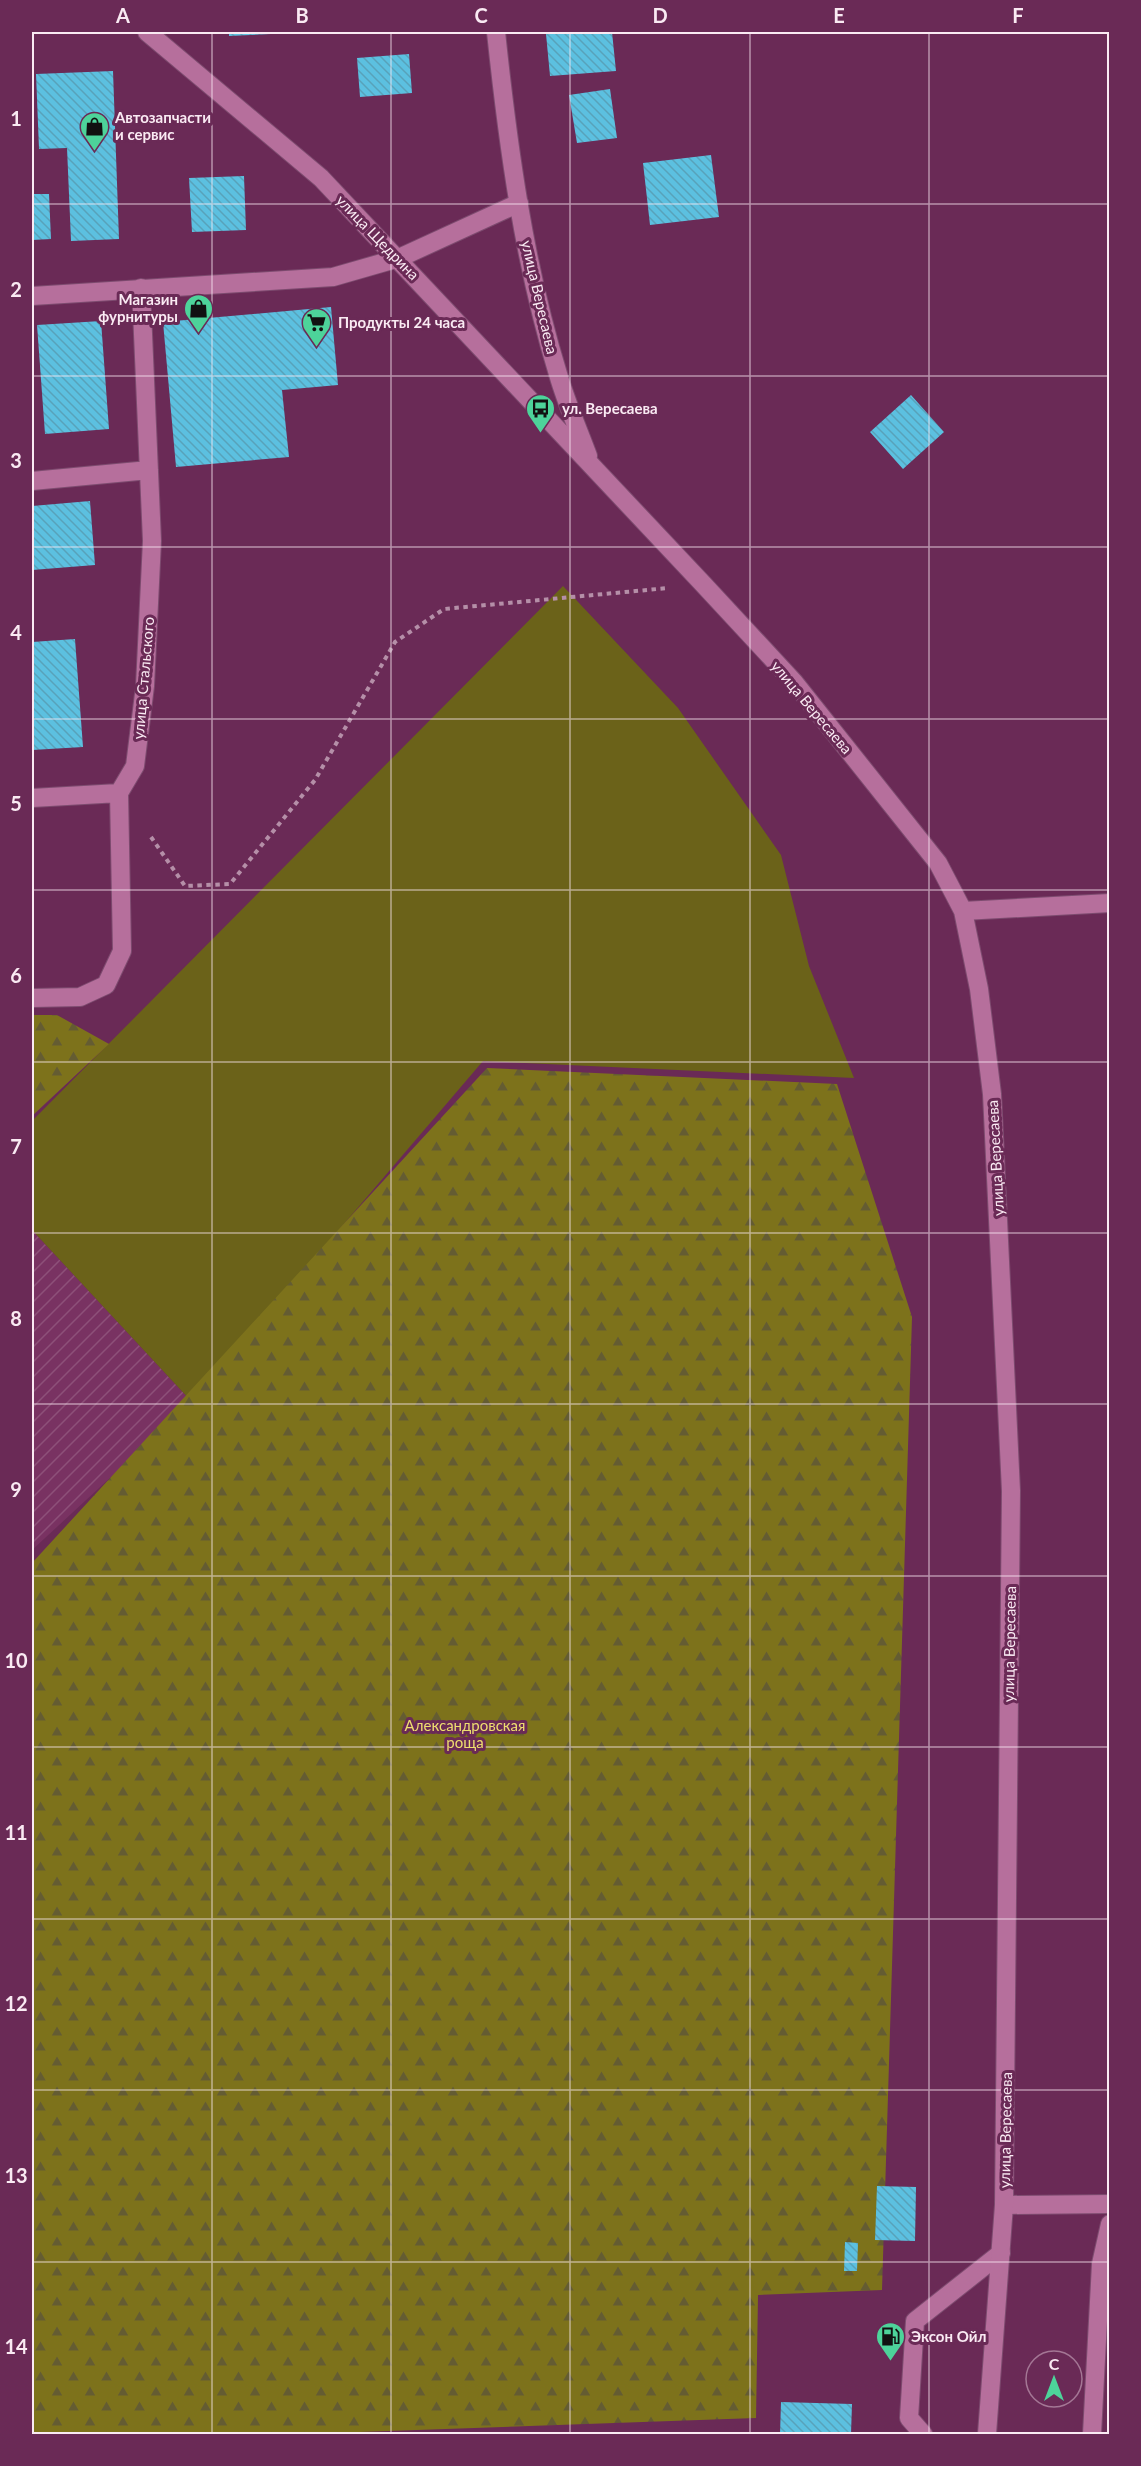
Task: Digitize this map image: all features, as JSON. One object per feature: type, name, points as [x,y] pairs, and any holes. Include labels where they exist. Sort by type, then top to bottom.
[{"type":"main road","name":"улица Щедрина","points":[[147,32],[321,178],[591,463]]},
{"type":"main road","name":"улица Вересаева","points":[[496,32],[505,114],[532,270],[558,374],[591,463],[794,682],[938,863],[963,911],[979,989],[992,1094],[1011,1491],[1004,2205],[987,2434]]},
{"type":"main road","points":[[32,296],[333,277],[399,258],[519,203]]},
{"type":"main road","name":"улица Стальского","points":[[119,793],[135,766],[145,686],[152,541],[141,288]]},
{"type":"main road","points":[[32,481],[149,470]]},
{"type":"main road","points":[[32,798],[119,793],[122,951],[106,985],[80,997],[32,998]]},
{"type":"main road","points":[[963,911],[1110,903]]},
{"type":"main road","points":[[1004,2205],[1110,2204]]},
{"type":"main road","points":[[1092,2434],[1101,2264],[1110,2224]]},
{"type":"main road","points":[[923,2434],[909,2418],[915,2321],[1001,2253]]},
{"type":"path","points":[[119,793],[185,886],[230,884],[315,780],[395,642],[444,609],[704,585]]},
{"type":"shaded area","points":[[563,586],[678,708],[781,855],[809,966],[854,1078],[483,1061],[192,1402],[32,1230],[32,1121]]},
{"type":"shaded area","points":[[32,1230],[192,1402],[32,1550]]},
{"type":"green space","points":[[32,1015],[57,1015],[109,1044],[32,1116]]},
{"type":"green space","name":"Александровская роща","points":[[487,1068],[837,1084],[912,1317],[882,2290],[758,2295],[756,2418],[302,2434],[32,2434],[32,1563]]},
{"type":"building","points":[[229,32],[270,32],[271,34],[229,36]]},
{"type":"building","points":[[612,32],[616,71],[550,76],[546,34]]},
{"type":"building","points":[[409,54],[412,93],[360,97],[357,58]]},
{"type":"building","points":[[113,71],[119,239],[71,241],[67,148],[39,149],[36,74]]},
{"type":"building","points":[[610,89],[617,138],[577,143],[569,95]]},
{"type":"building","points":[[711,155],[719,217],[650,225],[643,163]]},
{"type":"building","points":[[244,176],[246,230],[192,232],[189,178]]},
{"type":"building","points":[[32,194],[49,194],[51,239],[32,240]]},
{"type":"building","points":[[331,307],[338,385],[282,390],[289,457],[176,467],[163,322]]},
{"type":"building","points":[[101,321],[109,429],[45,434],[37,325]]},
{"type":"building","points":[[911,395],[944,432],[903,469],[870,432]]},
{"type":"building","points":[[90,501],[95,565],[32,570],[32,506]]},
{"type":"building","points":[[75,639],[83,747],[32,750],[32,642]]},
{"type":"building","points":[[877,2186],[916,2187],[915,2241],[875,2240]]},
{"type":"building","points":[[845,2242],[858,2243],[857,2271],[844,2271]]},
{"type":"building","points":[[781,2402],[852,2404],[851,2434],[780,2434]]},
{"type":"place","name":"Автозапчасти и сервис","points":[[94,152]]},
{"type":"place","name":"Магазин фурнитуры","points":[[199,334]]},
{"type":"place","name":"Продукты 24 часа","points":[[317,348]]},
{"type":"place","name":"ул. Вересаева","points":[[541,434]]},
{"type":"place","name":"Эксон Ойл","points":[[890,2362]]}]
